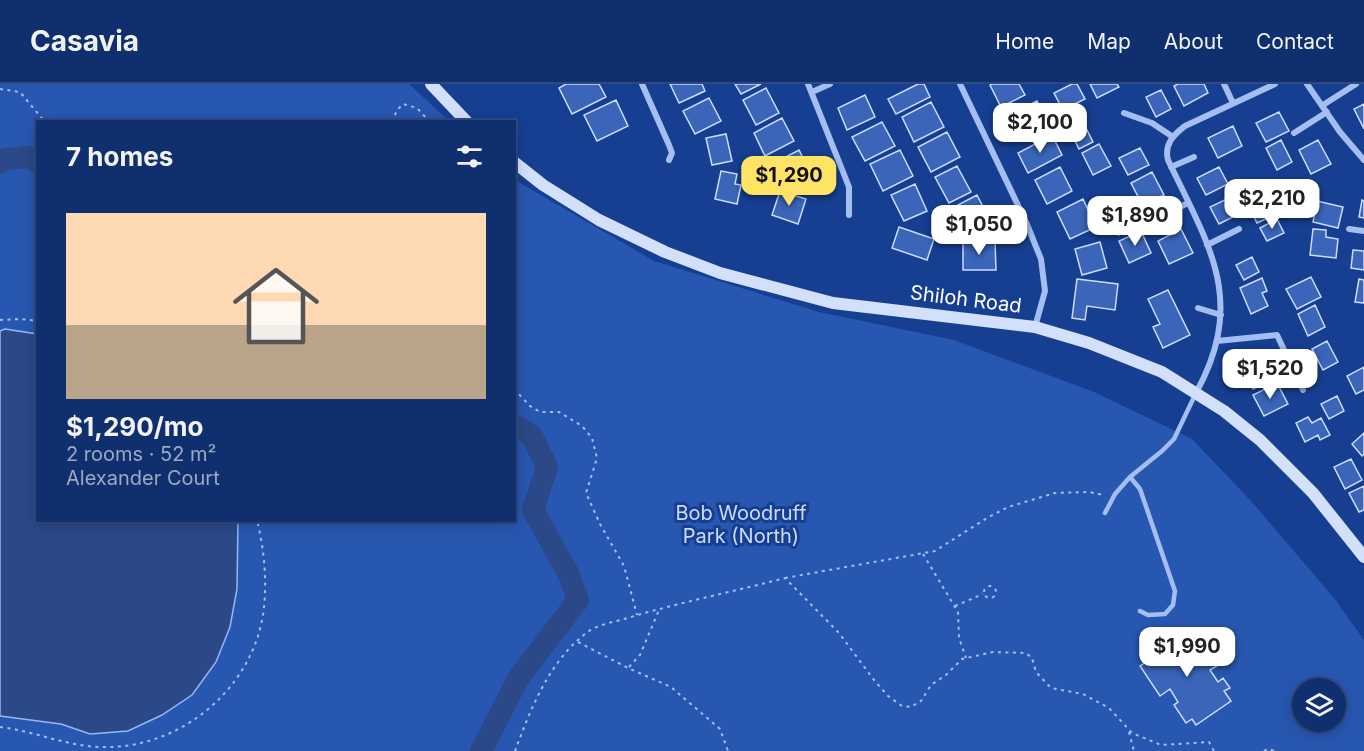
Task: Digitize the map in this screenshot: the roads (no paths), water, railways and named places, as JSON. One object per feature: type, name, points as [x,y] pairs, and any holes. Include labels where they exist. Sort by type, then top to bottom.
[{"type":"main road","points":[[431,84],[465,120]]},
{"type":"main road","name":"Shiloh Road","points":[[516,164],[543,185],[599,220],[665,252],[720,273],[833,303],[1035,327],[1124,356],[1162,372],[1224,411],[1260,440],[1313,493],[1364,557]]},
{"type":"street","points":[[642,84],[672,153],[669,160]]},
{"type":"street","points":[[808,84],[849,187],[849,215]]},
{"type":"street","points":[[812,92],[830,84]]},
{"type":"street","points":[[960,84],[1026,222],[1041,259],[1045,291],[1035,327]]},
{"type":"street","points":[[1224,84],[1233,103]]},
{"type":"street","points":[[1196,393],[1210,365],[1217,341],[1221,315],[1220,282],[1207,245],[1166,154],[1167,148],[1173,137],[1193,121],[1275,84]]},
{"type":"street","points":[[1307,84],[1346,140],[1364,160]]},
{"type":"street","points":[[1323,105],[1356,84]]},
{"type":"street","points":[[1124,112],[1152,123],[1173,137]]},
{"type":"street","points":[[1294,133],[1327,112]]},
{"type":"street","points":[[1172,168],[1194,157]]},
{"type":"street","points":[[1149,222],[1188,203]]},
{"type":"street","points":[[1349,229],[1364,231]]},
{"type":"street","points":[[1207,245],[1239,230]]},
{"type":"street","points":[[1198,309],[1221,315]]},
{"type":"street","points":[[1217,341],[1277,335],[1303,390]]},
{"type":"lane","points":[[1105,513],[1130,477],[1174,438],[1196,393]]},
{"type":"lane","points":[[1130,477],[1140,489],[1175,591],[1173,605],[1165,614],[1148,615],[1140,611]]},
{"type":"waterway","points":[[0,163],[5,159],[30,157],[36,162]]},
{"type":"waterway","points":[[481,751],[518,679],[578,600],[568,573],[533,510],[547,467],[532,436],[516,426]]},
{"type":"park label","name":"Bob Woodruff Park (North)","points":[[741,524]]}]
